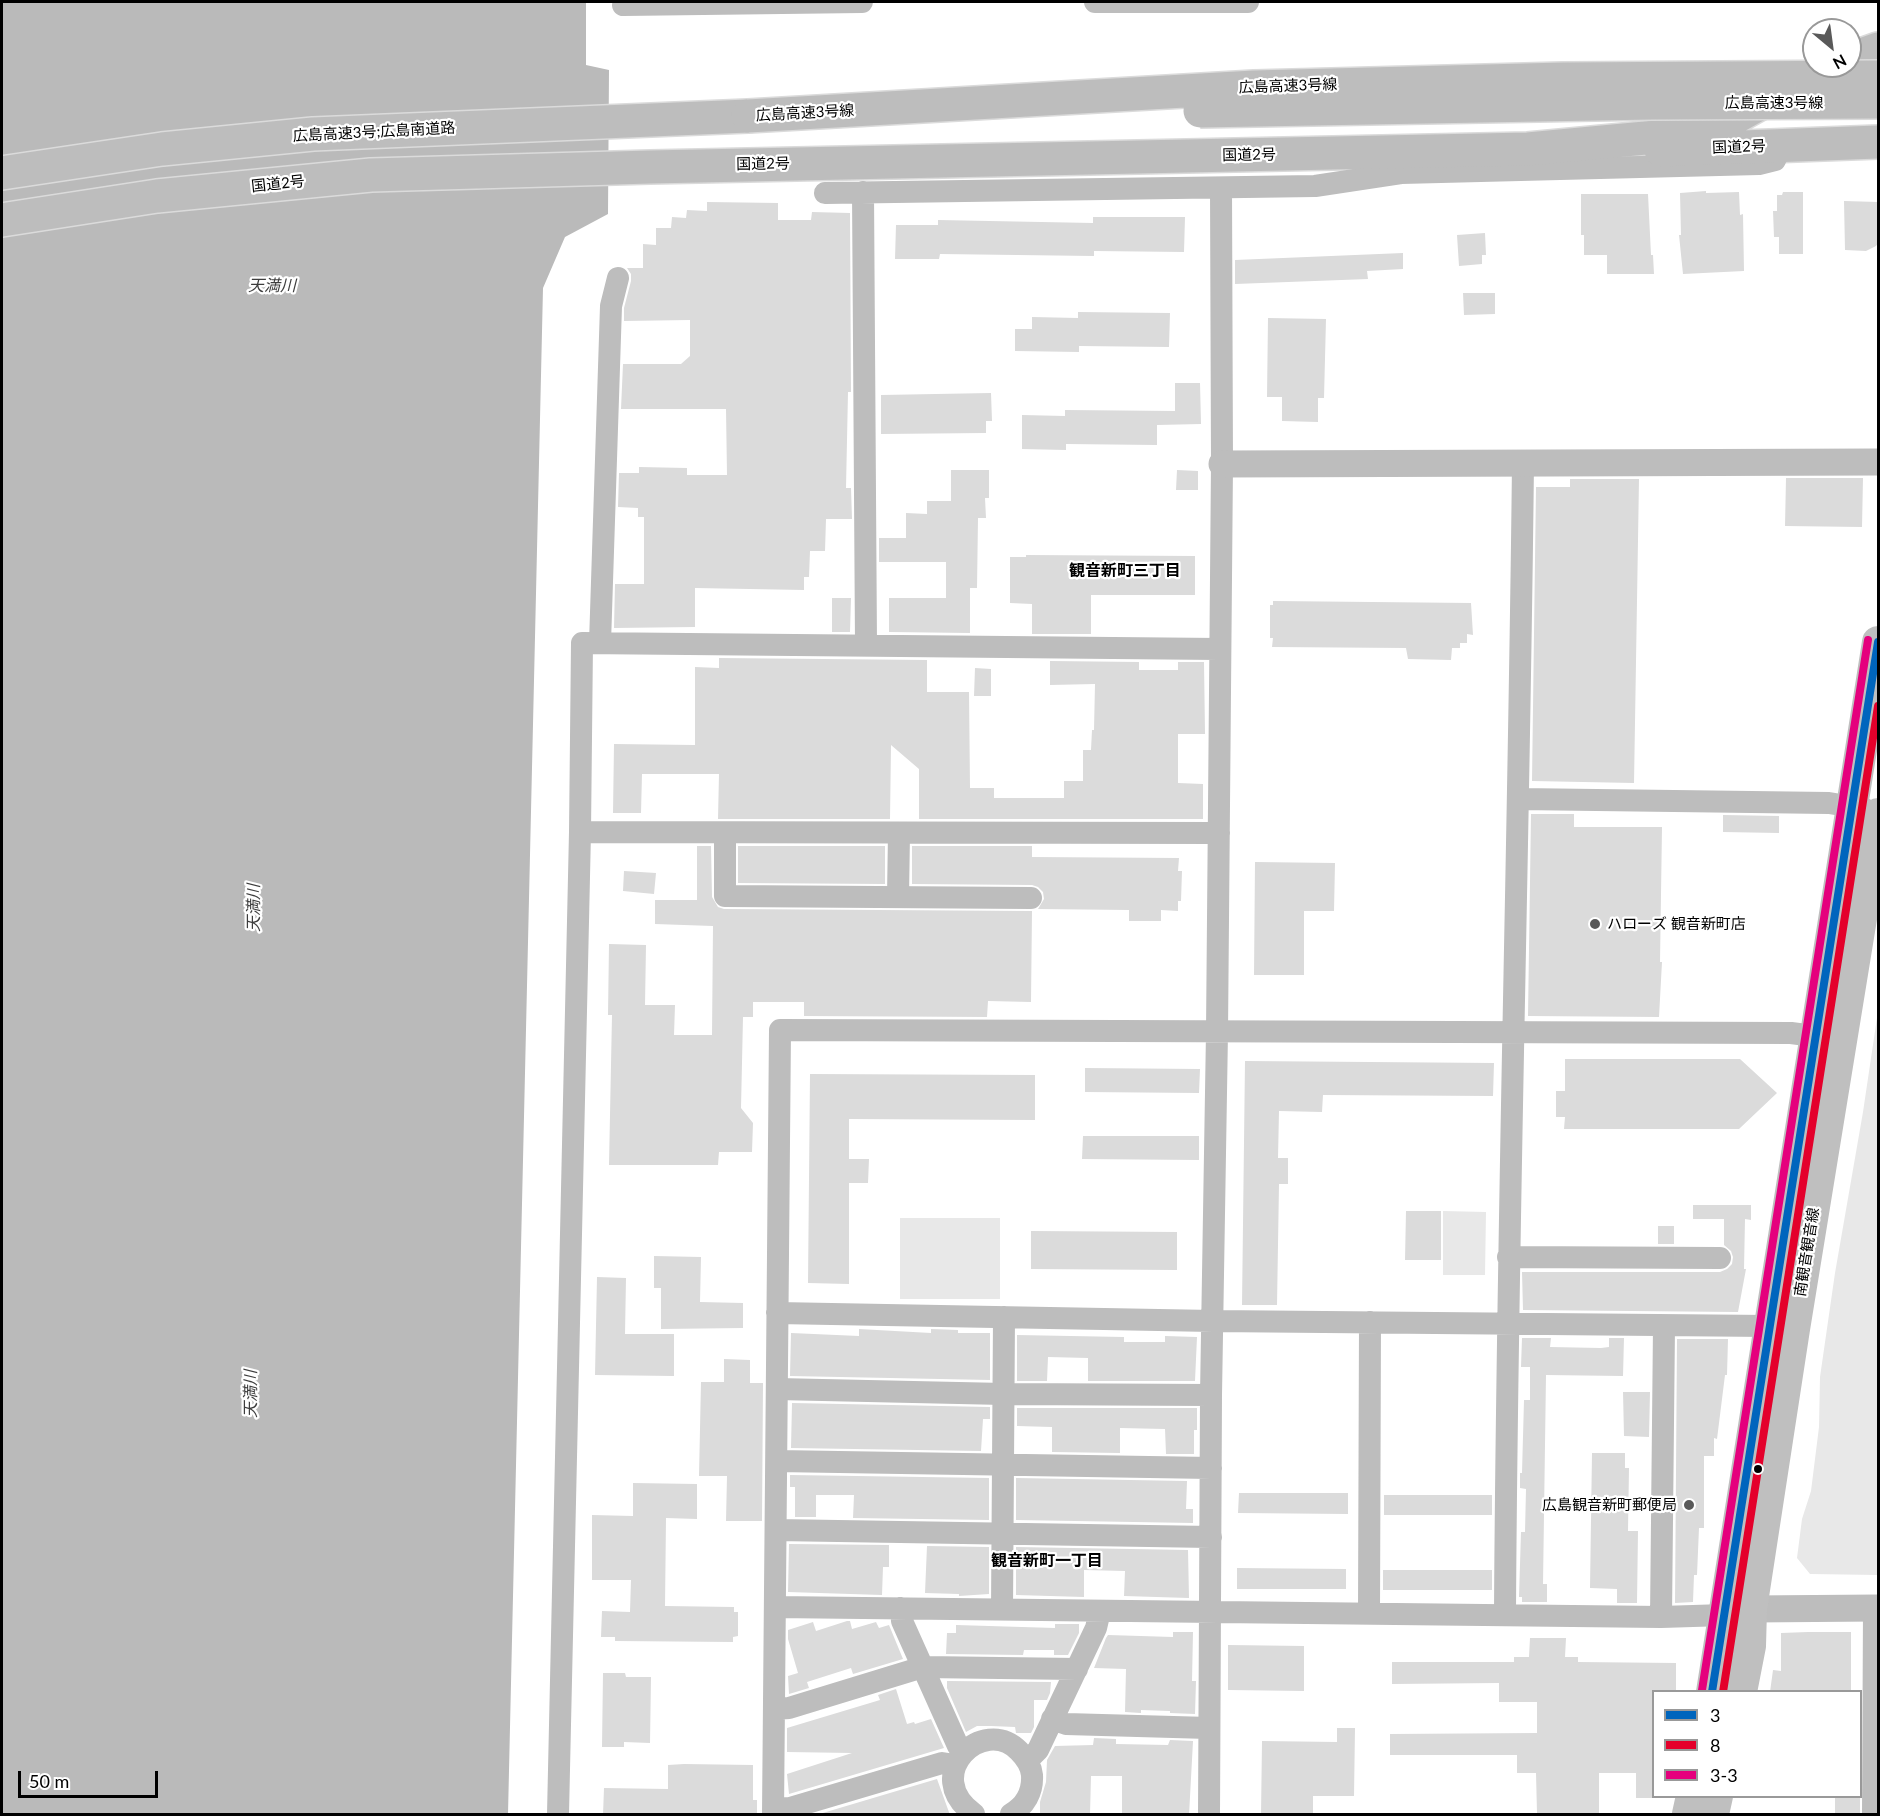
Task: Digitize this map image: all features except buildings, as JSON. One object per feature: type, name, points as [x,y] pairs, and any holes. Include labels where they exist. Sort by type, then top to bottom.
[{"type":"highway","points":[[1862,55],[1878,50]]},
{"type":"highway","name":"広島高速3号線","points":[[748,116],[1254,87],[1563,79],[1878,77]]},
{"type":"highway","name":"国道2号","points":[[2,220],[158,196],[371,175],[1528,149],[1656,137],[1734,117],[1809,78]]},
{"type":"highway","name":"広島高速3号線","points":[[748,116],[1878,102]]},
{"type":"highway","name":"広島高速3号;広島南道路","points":[[2,173],[162,149],[313,134],[748,116]]},
{"type":"highway","name":"国道2号","points":[[1528,149],[1563,153],[1878,142]]},
{"type":"main road","name":"南観音観音線","points":[[1713,1690],[1738,1612],[1828,1038],[1869,810],[1878,642]]},
{"type":"main road","name":"南観音観音線","points":[[1738,1612],[1750,1646],[1741,1690]]},
{"type":"main road","points":[[1688,1815],[1692,1798]]},
{"type":"main road","points":[[1713,1815],[1717,1798]]},
{"type":"street","points":[[623,5],[862,2]]},
{"type":"street","points":[[1095,2],[1248,2]]},
{"type":"street","points":[[825,193],[1315,186],[1401,173],[1759,164],[1774,160],[1782,145]]},
{"type":"street","points":[[1209,1815],[1211,1395],[1218,1032],[1222,464],[1221,188]]},
{"type":"street","points":[[863,192],[866,645]]},
{"type":"street","points":[[600,643],[611,306],[618,279]]},
{"type":"street","points":[[1505,1614],[1508,1257],[1519,799],[1523,462]]},
{"type":"street","points":[[1222,464],[1878,462]]},
{"type":"street","points":[[558,1815],[580,832],[582,643],[1219,649]]},
{"type":"street","points":[[1519,799],[1817,803],[1869,810]]},
{"type":"street","points":[[580,832],[1219,833]]},
{"type":"street","points":[[724,833],[725,896],[1031,898]]},
{"type":"street","points":[[898,833],[898,897]]},
{"type":"street","points":[[959,1758],[773,1812],[780,1030],[1791,1033],[1828,1038]]},
{"type":"street","points":[[1508,1257],[1720,1258]]},
{"type":"street","points":[[777,1312],[1214,1321],[1781,1328]]},
{"type":"street","points":[[1002,1609],[1004,1317]]},
{"type":"street","points":[[1369,1613],[1370,1322]]},
{"type":"street","points":[[1662,1617],[1664,1326]]},
{"type":"street","points":[[777,1389],[1004,1394],[1211,1395]]},
{"type":"street","points":[[777,1461],[1211,1468]]},
{"type":"street","points":[[776,1530],[1210,1537]]},
{"type":"street","points":[[775,1607],[1662,1617],[1738,1612],[1876,1608],[1873,1815]]},
{"type":"street","points":[[902,1608],[902,1622],[958,1746],[959,1758]]},
{"type":"street","points":[[1028,1760],[1038,1750],[1096,1628],[1100,1611]]},
{"type":"street","points":[[774,1709],[789,1708],[923,1667],[1077,1669]]},
{"type":"street","points":[[1052,1719],[1066,1724],[1209,1728]]},
{"type":"street","points":[[974,1815],[962,1806],[954,1790],[953,1771],[959,1758],[975,1744],[997,1740],[1013,1745],[1028,1760],[1032,1774],[1031,1791],[1023,1805],[1012,1814]]},
{"type":"shaded area","points":[[1878,1011],[1878,1575],[1810,1574],[1797,1558],[1802,1519],[1811,1491],[1819,1427],[1820,1377],[1835,1273]]},
{"type":"shaded area","points":[[1443,1211],[1486,1212],[1485,1275],[1443,1275]]},
{"type":"shaded area","points":[[900,1218],[1000,1218],[1000,1299],[900,1299]]},
{"type":"water","name":"天満川","points":[[2,2],[586,2],[586,65],[609,70],[608,214],[565,237],[543,288],[508,1814],[2,1814]]},
{"type":"transit line","name":"3-3","points":[[1702,1690],[1868,640]]},
{"type":"transit line","name":"3","points":[[1712,1690],[1878,642]]},
{"type":"transit line","name":"8","points":[[1723,1690],[1878,706]]},
{"type":"place","name":"ハローズ 観音新町店","points":[[1595,924]]},
{"type":"place","name":"広島観音新町郵便局","points":[[1689,1505]]},
{"type":"district","name":"観音新町三丁目","points":[[1125,571]]},
{"type":"district","name":"観音新町一丁目","points":[[1047,1561]]}]
